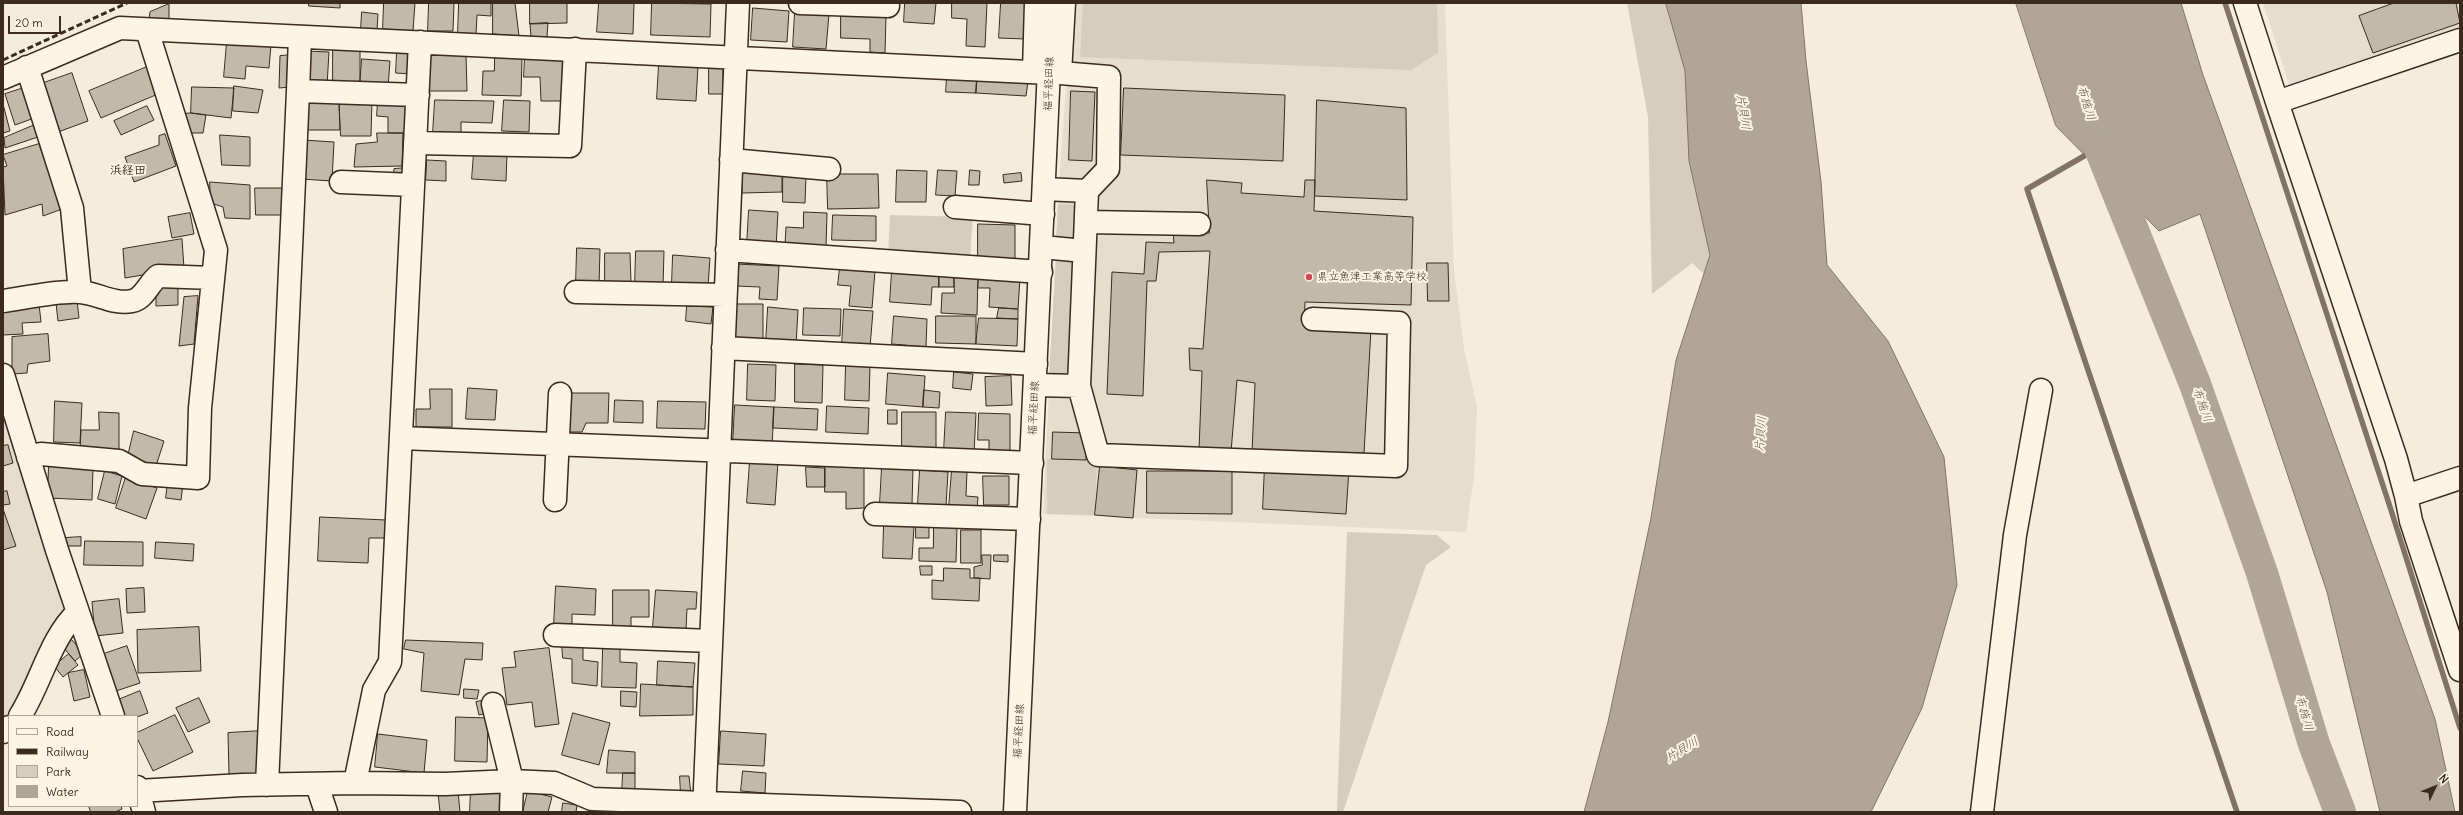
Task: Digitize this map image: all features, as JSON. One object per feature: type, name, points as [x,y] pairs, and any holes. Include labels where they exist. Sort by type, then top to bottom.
[{"type":"street","points":[[704,808],[738,3]]},
{"type":"street","points":[[800,3],[888,6]]},
{"type":"street","points":[[1036,3],[1048,72]]},
{"type":"street","name":"福平経田線","points":[[1015,812],[1042,248],[1052,3]]},
{"type":"street","points":[[1048,72],[1064,3]]},
{"type":"street","points":[[2245,3],[2276,102],[2396,459],[2412,521],[2460,670]]},
{"type":"street","points":[[3,78],[120,28],[735,56],[1048,72],[1109,77],[1108,169],[1087,191],[1087,222],[1084,251],[1079,386],[1098,455],[1396,466],[1399,323],[1313,319]]},
{"type":"street","points":[[28,457],[41,454],[119,461],[142,474],[198,478],[200,408],[216,250],[147,30]]},
{"type":"street","points":[[267,785],[300,37]]},
{"type":"street","points":[[2276,102],[2460,40]]},
{"type":"street","points":[[355,783],[374,690],[390,662],[420,42]]},
{"type":"street","points":[[415,143],[570,146],[575,49]]},
{"type":"street","points":[[27,67],[72,208],[80,292]]},
{"type":"street","points":[[298,91],[418,95]]},
{"type":"street","points":[[731,160],[829,169]]},
{"type":"street","points":[[341,182],[413,185]]},
{"type":"street","points":[[1044,189],[1087,191]]},
{"type":"street","points":[[956,207],[1043,214]]},
{"type":"street","points":[[1087,222],[1199,224]]},
{"type":"street","points":[[1042,248],[1084,251]]},
{"type":"street","points":[[727,250],[1040,272]]},
{"type":"street","points":[[3,301],[80,292],[118,301],[132,301],[143,295],[149,283],[158,276],[213,278]]},
{"type":"street","points":[[576,292],[725,295]]},
{"type":"street","points":[[723,348],[1036,374],[1079,386]]},
{"type":"street","points":[[3,375],[28,457],[113,715]]},
{"type":"street","points":[[1982,812],[2015,535],[2041,390]]},
{"type":"street","points":[[555,500],[560,394]]},
{"type":"street","points":[[401,438],[1032,463]]},
{"type":"street","points":[[2406,496],[2460,478]]},
{"type":"street","points":[[875,514],[1029,519]]},
{"type":"street","points":[[21,715],[31,699],[66,624],[78,612]]},
{"type":"street","points":[[555,635],[711,641]]},
{"type":"street","points":[[493,704],[512,781],[511,812]]},
{"type":"street","points":[[144,812],[138,789],[355,783],[445,784],[512,781],[554,783],[592,798],[704,808],[960,812]]},
{"type":"street","points":[[317,785],[326,812]]},
{"type":"shaded area","points":[[1072,3],[1445,3],[1454,271],[1464,349],[1477,407],[1474,476],[1466,532],[1043,514],[1059,183]]},
{"type":"shaded area","points":[[2263,3],[2460,3],[2460,31],[2290,87]]},
{"type":"shaded area","points":[[3,407],[67,604],[14,714],[8,715],[8,719],[3,723]]},
{"type":"green space","points":[[1083,3],[1437,3],[1438,53],[1411,70],[1080,57]]},
{"type":"green space","points":[[1627,3],[1772,3],[1729,297],[1692,263],[1652,294],[1648,117]]},
{"type":"green space","points":[[1058,204],[1078,205],[1076,240],[1056,240]]},
{"type":"green space","points":[[890,215],[973,217],[970,259],[888,256]]},
{"type":"green space","points":[[1056,260],[1075,260],[1071,378],[1049,376]]},
{"type":"green space","points":[[1047,459],[1097,460],[1095,515],[1047,514]]},
{"type":"green space","points":[[1347,532],[1437,535],[1451,547],[1426,565],[1343,812],[1337,812]]},
{"type":"water","name":"片貝川","points":[[1666,3],[1801,3],[1806,61],[1821,182],[1827,265],[1888,341],[1944,457],[1957,585],[1922,708],[1871,812],[1584,812],[1608,722],[1651,518],[1676,360],[1710,255],[1689,161],[1685,71]]},
{"type":"water","points":[[2016,3],[2181,3],[2203,75],[2435,719],[2455,812],[2380,812],[2327,592],[2200,214],[2159,231],[2056,126]]},
{"type":"building","points":[[309,3],[340,3],[340,8],[309,6]]},
{"type":"building","points":[[384,3],[415,3],[413,31],[383,29]]},
{"type":"building","points":[[429,3],[454,3],[453,31],[428,31]]},
{"type":"building","points":[[459,3],[491,3],[491,16],[477,15],[476,34],[458,34]]},
{"type":"building","points":[[493,3],[515,3],[519,36],[493,34]]},
{"type":"building","points":[[530,3],[567,3],[567,23],[530,24]]},
{"type":"building","points":[[599,3],[634,3],[633,34],[597,32]]},
{"type":"building","points":[[652,3],[711,4],[710,37],[651,35]]},
{"type":"building","points":[[905,3],[936,3],[934,24],[904,22]]},
{"type":"building","points":[[952,3],[987,3],[985,47],[966,46],[967,19],[952,18]]},
{"type":"building","points":[[1001,3],[1027,3],[1025,39],[999,38]]},
{"type":"building","points":[[2394,3],[2456,3],[2460,23],[2373,53],[2359,16]]},
{"type":"building","points":[[169,4],[169,19],[149,19],[150,12]]},
{"type":"building","points":[[753,8],[789,11],[787,42],[751,40]]},
{"type":"building","points":[[362,12],[378,14],[377,30],[361,29]]},
{"type":"building","points":[[795,12],[829,14],[826,49],[793,47]]},
{"type":"building","points":[[841,14],[886,15],[885,53],[870,52],[870,39],[841,38]]},
{"type":"building","points":[[548,23],[547,37],[531,37],[530,24]]},
{"type":"building","points":[[227,42],[271,45],[269,68],[246,66],[245,79],[224,77]]},
{"type":"building","points":[[333,47],[360,47],[360,85],[333,85]]},
{"type":"building","points":[[306,51],[329,52],[327,86],[305,86]]},
{"type":"building","points":[[397,52],[410,52],[410,74],[396,73]]},
{"type":"building","points":[[292,55],[291,87],[279,88],[280,56]]},
{"type":"building","points":[[466,55],[467,91],[427,91],[428,56]]},
{"type":"building","points":[[495,56],[522,57],[521,96],[482,95],[483,71],[494,71]]},
{"type":"building","points":[[525,57],[567,60],[567,101],[541,101],[540,77],[524,77]]},
{"type":"building","points":[[362,59],[390,61],[388,87],[360,85]]},
{"type":"building","points":[[659,64],[698,66],[696,101],[657,99]]},
{"type":"building","points":[[147,67],[158,94],[101,118],[89,91]]},
{"type":"building","points":[[709,68],[723,68],[723,94],[709,94]]},
{"type":"building","points":[[72,73],[88,121],[58,132],[41,84]]},
{"type":"building","points":[[947,76],[977,78],[976,93],[946,92]]},
{"type":"building","points":[[977,78],[1028,81],[1026,96],[976,93]]},
{"type":"building","points":[[234,86],[263,90],[258,113],[233,111]]},
{"type":"building","points":[[27,87],[37,117],[15,125],[5,94]]},
{"type":"building","points":[[192,87],[234,88],[231,118],[191,113]]},
{"type":"building","points":[[1124,88],[1285,95],[1283,161],[1121,155]]},
{"type":"building","points":[[1071,91],[1095,92],[1092,161],[1069,160]]},
{"type":"building","points":[[339,98],[340,130],[306,130],[305,99]]},
{"type":"building","points":[[339,98],[372,100],[371,136],[341,136]]},
{"type":"building","points":[[435,100],[494,101],[492,123],[461,122],[461,135],[433,133]]},
{"type":"building","points":[[504,100],[530,101],[529,132],[502,131]]},
{"type":"building","points":[[1317,100],[1406,108],[1407,200],[1315,196]]},
{"type":"building","points":[[378,101],[409,101],[408,133],[388,133],[388,117],[377,116]]},
{"type":"building","points":[[3,104],[10,131],[3,133]]},
{"type":"building","points":[[147,106],[154,120],[121,135],[114,121]]},
{"type":"building","points":[[191,113],[206,115],[203,133],[188,133],[183,114]]},
{"type":"building","points":[[37,124],[41,136],[5,148],[4,138]]},
{"type":"building","points":[[377,133],[403,133],[402,166],[354,167],[356,144],[377,142]]},
{"type":"building","points":[[165,134],[176,166],[134,182],[125,157],[159,145],[159,136]]},
{"type":"building","points":[[220,135],[250,137],[250,166],[222,165]]},
{"type":"building","points":[[303,140],[334,142],[332,181],[301,179]]},
{"type":"building","points":[[39,144],[62,209],[43,216],[42,204],[5,215],[3,167],[7,166],[3,155]]},
{"type":"building","points":[[474,152],[507,154],[506,181],[472,179]]},
{"type":"building","points":[[427,160],[446,161],[446,181],[426,180]]},
{"type":"building","points":[[406,168],[405,179],[393,179],[394,169]]},
{"type":"building","points":[[782,170],[782,192],[742,193],[742,171]]},
{"type":"building","points":[[897,170],[927,171],[926,202],[896,202]]},
{"type":"building","points":[[938,170],[957,171],[955,196],[936,195]]},
{"type":"building","points":[[970,170],[980,171],[979,185],[969,185]]},
{"type":"building","points":[[1021,173],[1022,181],[1004,183],[1003,175]]},
{"type":"building","points":[[827,174],[878,174],[879,208],[828,209]]},
{"type":"building","points":[[783,176],[806,176],[805,203],[783,202]]},
{"type":"building","points":[[1207,180],[1242,183],[1241,193],[1304,197],[1305,180],[1315,180],[1314,211],[1413,217],[1411,305],[1305,302],[1304,326],[1371,329],[1364,453],[1252,452],[1255,383],[1237,380],[1231,452],[1199,450],[1202,371],[1190,370],[1189,348],[1203,349],[1210,251],[1159,252],[1156,281],[1147,281],[1143,396],[1107,394],[1112,272],[1144,274],[1146,242],[1174,243],[1173,231],[1209,233]]},
{"type":"building","points":[[210,182],[250,185],[250,219],[225,218],[223,207],[211,203]]},
{"type":"building","points":[[255,188],[285,188],[285,215],[256,215]]},
{"type":"building","points":[[749,210],[778,212],[776,247],[747,245]]},
{"type":"building","points":[[804,212],[827,213],[826,247],[785,245],[786,227],[803,228]]},
{"type":"building","points":[[190,213],[194,234],[172,238],[168,217]]},
{"type":"building","points":[[833,215],[876,216],[876,241],[832,240]]},
{"type":"building","points":[[978,224],[1015,225],[1015,259],[978,259]]},
{"type":"building","points":[[182,239],[184,268],[125,278],[123,249]]},
{"type":"building","points":[[577,248],[600,249],[599,285],[576,284]]},
{"type":"building","points":[[636,251],[664,251],[663,287],[635,286]]},
{"type":"building","points":[[605,253],[630,253],[631,282],[605,282]]},
{"type":"building","points":[[673,255],[710,258],[708,286],[672,283]]},
{"type":"building","points":[[1427,263],[1448,263],[1449,301],[1428,301]]},
{"type":"building","points":[[736,264],[779,266],[777,300],[759,299],[760,287],[736,286]]},
{"type":"building","points":[[840,268],[875,271],[872,308],[849,306],[851,286],[838,285]]},
{"type":"building","points":[[892,271],[939,274],[939,287],[932,287],[931,305],[890,302]]},
{"type":"building","points":[[939,274],[954,275],[954,287],[939,287]]},
{"type":"building","points":[[954,275],[978,275],[977,315],[941,313],[942,293],[954,293]]},
{"type":"building","points":[[979,276],[1020,278],[1018,309],[989,307],[990,288],[978,288]]},
{"type":"building","points":[[178,284],[178,305],[156,306],[156,288]]},
{"type":"building","points":[[198,296],[194,344],[179,346],[184,297]]},
{"type":"building","points":[[77,300],[79,318],[58,321],[56,303]]},
{"type":"building","points":[[39,304],[41,322],[22,323],[23,334],[3,335],[3,306]]},
{"type":"building","points":[[736,304],[763,304],[763,343],[735,342]]},
{"type":"building","points":[[687,306],[713,307],[711,324],[686,321]]},
{"type":"building","points":[[768,307],[798,310],[796,345],[766,343]]},
{"type":"building","points":[[804,308],[841,309],[840,336],[803,335]]},
{"type":"building","points":[[999,308],[1018,309],[1018,319],[997,318]]},
{"type":"building","points":[[844,309],[873,311],[870,347],[842,345]]},
{"type":"building","points":[[894,316],[927,319],[926,347],[892,344]]},
{"type":"building","points":[[936,316],[976,316],[976,344],[936,343]]},
{"type":"building","points":[[979,318],[1018,319],[1017,346],[976,344]]},
{"type":"building","points":[[48,334],[50,361],[28,364],[27,373],[12,374],[12,337]]},
{"type":"building","points":[[748,364],[776,365],[775,401],[747,400]]},
{"type":"building","points":[[795,364],[823,365],[822,403],[795,402]]},
{"type":"building","points":[[846,364],[870,365],[869,401],[845,400]]},
{"type":"building","points":[[954,372],[973,374],[971,390],[953,388]]},
{"type":"building","points":[[888,373],[925,376],[923,407],[886,404]]},
{"type":"building","points":[[1011,376],[1012,405],[986,406],[985,377]]},
{"type":"building","points":[[468,388],[497,390],[495,420],[466,419]]},
{"type":"building","points":[[430,389],[452,389],[452,427],[416,427],[416,409],[430,409]]},
{"type":"building","points":[[924,390],[940,392],[939,408],[923,407]]},
{"type":"building","points":[[569,393],[609,393],[608,423],[586,423],[582,432],[569,432]]},
{"type":"building","points":[[615,400],[643,401],[643,423],[614,422]]},
{"type":"building","points":[[55,401],[82,403],[80,443],[54,442]]},
{"type":"building","points":[[658,401],[706,402],[705,429],[657,428]]},
{"type":"building","points":[[735,405],[774,407],[772,447],[733,444]]},
{"type":"building","points":[[827,406],[869,408],[868,434],[826,432]]},
{"type":"building","points":[[774,407],[818,409],[817,430],[773,428]]},
{"type":"building","points":[[888,410],[897,410],[897,424],[888,424]]},
{"type":"building","points":[[99,412],[119,413],[119,452],[80,450],[81,430],[99,430]]},
{"type":"building","points":[[902,412],[936,412],[936,448],[902,447]]},
{"type":"building","points":[[946,412],[976,413],[974,453],[944,451]]},
{"type":"building","points":[[979,413],[1010,414],[1010,454],[989,453],[989,440],[978,440]]},
{"type":"building","points":[[134,431],[164,441],[156,466],[128,456]]},
{"type":"building","points":[[1053,432],[1087,433],[1086,460],[1052,459]]},
{"type":"building","points":[[8,445],[13,463],[3,466],[3,446]]},
{"type":"building","points":[[750,461],[778,462],[775,505],[747,503]]},
{"type":"building","points":[[49,464],[93,467],[92,500],[48,498]]},
{"type":"building","points":[[825,465],[864,465],[864,508],[846,509],[846,492],[825,492]]},
{"type":"building","points":[[1265,465],[1349,469],[1346,514],[1263,509]]},
{"type":"building","points":[[1100,466],[1137,470],[1133,518],[1095,515]]},
{"type":"building","points":[[806,467],[825,468],[825,487],[807,487]]},
{"type":"building","points":[[882,467],[913,468],[912,504],[880,503]]},
{"type":"building","points":[[920,470],[948,472],[946,506],[918,504]]},
{"type":"building","points":[[952,470],[967,471],[966,496],[978,497],[977,510],[949,507]]},
{"type":"building","points":[[105,471],[122,476],[115,504],[98,499]]},
{"type":"building","points":[[1147,471],[1232,471],[1232,514],[1147,513]]},
{"type":"building","points":[[983,476],[1009,476],[1009,505],[984,505]]},
{"type":"building","points":[[126,477],[157,488],[146,519],[116,508]]},
{"type":"building","points":[[168,482],[183,484],[181,500],[166,498]]},
{"type":"building","points":[[7,491],[10,504],[3,505],[3,492]]},
{"type":"building","points":[[3,509],[16,546],[3,550]]},
{"type":"building","points":[[320,517],[386,520],[386,538],[369,538],[368,563],[318,561]]},
{"type":"building","points":[[916,522],[929,522],[929,538],[916,538]]},
{"type":"building","points":[[884,525],[914,526],[912,559],[883,558]]},
{"type":"building","points":[[934,525],[957,526],[956,562],[919,561],[919,548],[933,548]]},
{"type":"building","points":[[961,530],[981,530],[981,563],[961,563]]},
{"type":"building","points":[[81,537],[81,546],[65,546],[65,538]]},
{"type":"building","points":[[85,541],[143,542],[143,566],[84,565]]},
{"type":"building","points":[[156,542],[194,544],[193,561],[155,558]]},
{"type":"building","points":[[982,555],[991,555],[990,579],[974,578],[974,567],[982,565]]},
{"type":"building","points":[[994,555],[1008,555],[1008,562],[994,561]]},
{"type":"building","points":[[920,566],[932,566],[932,575],[921,575]]},
{"type":"building","points":[[944,568],[970,569],[970,578],[980,578],[979,601],[932,599],[932,580],[943,581]]},
{"type":"building","points":[[556,586],[596,589],[595,615],[572,614],[572,624],[554,624]]},
{"type":"building","points":[[144,588],[145,612],[127,613],[126,589]]},
{"type":"building","points":[[613,590],[649,590],[649,617],[631,617],[631,628],[613,628]]},
{"type":"building","points":[[656,590],[697,592],[696,609],[687,609],[686,629],[653,627]]},
{"type":"building","points":[[119,599],[123,633],[95,636],[92,602]]},
{"type":"building","points":[[199,627],[201,671],[138,673],[137,630]]},
{"type":"building","points":[[69,637],[84,653],[75,661],[61,645]]},
{"type":"building","points":[[406,640],[483,643],[482,660],[465,659],[459,695],[421,691],[424,653],[404,649]]},
{"type":"building","points":[[562,644],[583,647],[583,660],[598,662],[597,686],[572,683],[572,659],[563,658]]},
{"type":"building","points":[[127,646],[140,683],[113,692],[101,655]]},
{"type":"building","points":[[549,648],[559,724],[535,727],[532,702],[507,705],[502,668],[516,667],[514,652]]},
{"type":"building","points":[[603,648],[620,648],[620,662],[637,663],[636,688],[602,687]]},
{"type":"building","points":[[69,654],[78,665],[63,677],[54,666]]},
{"type":"building","points":[[658,661],[695,663],[693,687],[657,685]]},
{"type":"building","points":[[84,670],[90,697],[74,701],[68,673]]},
{"type":"building","points":[[641,684],[693,687],[693,715],[640,716]]},
{"type":"building","points":[[464,689],[479,690],[477,699],[464,698]]},
{"type":"building","points":[[140,691],[148,713],[138,717],[138,715],[125,715],[118,700]]},
{"type":"building","points":[[621,691],[637,692],[636,707],[621,706]]},
{"type":"building","points":[[199,698],[210,722],[188,732],[176,708]]},
{"type":"building","points":[[486,700],[487,713],[479,715],[476,702]]},
{"type":"building","points":[[573,713],[610,723],[599,765],[562,755]]},
{"type":"building","points":[[175,715],[193,752],[153,771],[138,740],[138,733]]},
{"type":"building","points":[[456,717],[488,718],[487,762],[455,761]]},
{"type":"building","points":[[261,731],[260,777],[229,775],[228,733]]},
{"type":"building","points":[[721,731],[766,734],[764,766],[719,764]]},
{"type":"building","points":[[378,734],[427,740],[424,773],[375,767]]},
{"type":"building","points":[[609,750],[635,752],[635,773],[607,773]]},
{"type":"building","points":[[743,771],[766,773],[765,793],[741,791]]},
{"type":"building","points":[[623,773],[635,773],[635,795],[622,794]]},
{"type":"building","points":[[680,776],[689,776],[691,795],[681,795]]},
{"type":"building","points":[[471,790],[501,792],[500,812],[470,812]]},
{"type":"building","points":[[458,791],[460,812],[440,812],[438,793]]},
{"type":"building","points":[[528,791],[552,797],[548,812],[523,812]]},
{"type":"building","points":[[563,803],[577,805],[576,812],[562,812]]},
{"type":"building","points":[[89,807],[121,807],[122,809],[115,812],[91,812]]},
{"type":"waterway","points":[[2225,3],[2391,510],[2460,728]]},
{"type":"waterway","name":"布施川","points":[[2099,146],[2195,384],[2262,573],[2314,744],[2340,812]]},
{"type":"waterway","points":[[2091,152],[2027,189],[2237,812]]},
{"type":"railway","points":[[3,60],[127,3]]},
{"type":"place","name":"県立魚津工業高等学校","points":[[1309,277]]},
{"type":"district","name":"浜経田","points":[[128,171]]}]
